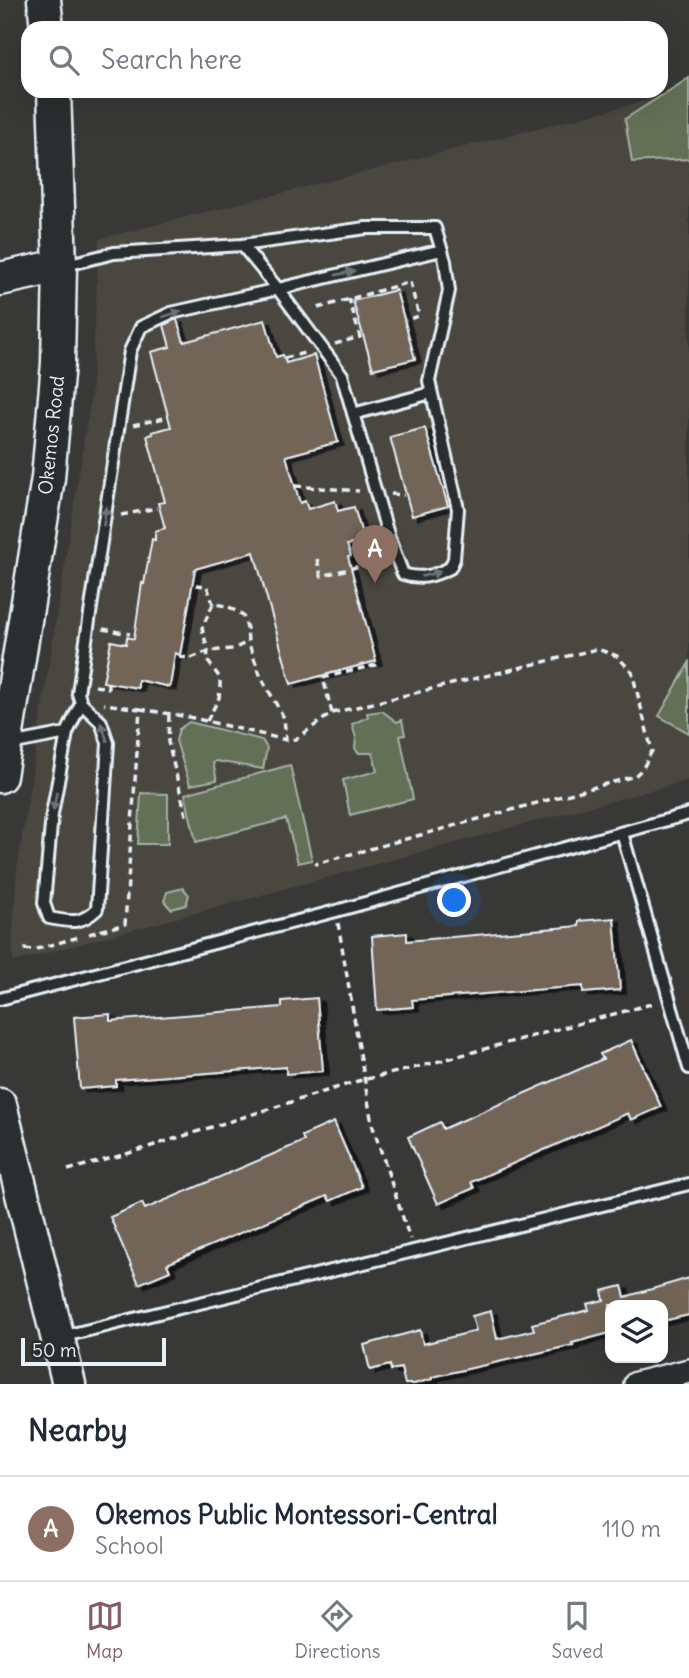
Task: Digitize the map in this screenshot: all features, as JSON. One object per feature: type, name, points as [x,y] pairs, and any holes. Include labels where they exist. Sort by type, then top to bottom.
[{"type":"main road","points":[[44,0],[46,21]]},
{"type":"main road","name":"Okemos Road","points":[[0,776],[2,746],[48,478],[58,363],[60,266],[54,98]]},
{"type":"main road","points":[[0,279],[60,266]]},
{"type":"main road","points":[[0,1105],[69,1384]]},
{"type":"street","points":[[636,1384],[689,1371]]},
{"type":"lane","points":[[60,266],[114,253],[242,245],[366,228],[435,228],[449,291],[429,381],[458,509],[454,559],[450,568],[430,577],[403,574],[342,375],[242,245]]},
{"type":"lane","points":[[81,703],[67,733],[52,814],[44,904],[49,918],[70,922],[85,920],[97,908],[108,743],[101,722],[81,703],[78,693],[130,351],[141,327],[171,313],[442,250]]},
{"type":"lane","points":[[353,414],[431,393]]},
{"type":"lane","points":[[2,746],[67,733]]},
{"type":"lane","points":[[0,999],[336,911],[689,814]]},
{"type":"lane","points":[[622,833],[689,1068]]},
{"type":"lane","points":[[57,1338],[689,1184]]},
{"type":"path","points":[[318,308],[410,282],[419,316],[405,320]]},
{"type":"path","points":[[132,413],[131,425],[164,418]]},
{"type":"path","points":[[295,485],[404,495]]},
{"type":"path","points":[[118,515],[157,508]]},
{"type":"path","points":[[317,559],[321,576],[396,556]]},
{"type":"path","points":[[196,584],[207,586],[213,604],[202,628],[208,651],[207,660],[220,678],[219,698],[207,721]]},
{"type":"path","points":[[213,604],[228,606],[243,616],[248,642],[261,677],[281,709],[286,740]]},
{"type":"path","points":[[101,642],[103,629],[130,634]]},
{"type":"path","points":[[179,657],[233,649],[248,642]]},
{"type":"path","points":[[97,700],[101,703],[207,721],[286,740],[296,739],[332,713],[597,649],[617,656],[632,672],[652,751],[643,768],[635,776],[314,864]]},
{"type":"path","points":[[332,713],[323,677],[379,664]]},
{"type":"path","points":[[95,685],[108,688],[108,683]]},
{"type":"path","points":[[24,949],[33,950],[125,924],[140,709]]},
{"type":"path","points":[[169,715],[169,742],[187,820]]},
{"type":"path","points":[[336,911],[372,1124],[413,1251]]},
{"type":"path","points":[[68,1170],[123,1156],[364,1080],[670,1000]]},
{"type":"shaded area","points":[[689,90],[689,780],[13,962],[17,869],[91,396],[99,239],[657,98],[668,98],[668,95]]},
{"type":"green space","points":[[689,78],[689,159],[632,162],[625,119],[658,98],[668,98],[668,91]]},
{"type":"green space","points":[[689,663],[689,733],[659,716]]},
{"type":"green space","points":[[382,711],[397,722],[402,720],[405,735],[400,736],[413,799],[350,815],[343,780],[377,771],[373,753],[358,753],[355,748],[356,738],[352,724],[368,717],[367,713]]},
{"type":"green space","points":[[189,722],[262,740],[267,748],[263,769],[216,761],[213,763],[217,780],[190,785],[176,741],[179,729]]},
{"type":"green space","points":[[290,765],[312,860],[298,863],[286,819],[196,842],[185,794]]},
{"type":"green space","points":[[141,793],[168,794],[168,844],[138,844]]},
{"type":"green space","points":[[183,888],[189,895],[186,905],[171,909],[164,901],[167,892]]},
{"type":"building","points":[[396,290],[415,359],[373,369],[353,301]]},
{"type":"building","points":[[177,320],[184,342],[265,320],[276,357],[283,355],[286,363],[314,355],[338,442],[286,456],[300,503],[305,501],[308,509],[335,501],[338,511],[354,507],[364,541],[347,545],[351,556],[348,557],[376,661],[291,684],[254,552],[195,569],[180,655],[175,653],[170,687],[138,680],[138,688],[103,682],[111,641],[126,644],[127,637],[134,639],[152,539],[155,540],[155,531],[165,528],[158,503],[165,502],[147,436],[171,427],[151,352],[170,347],[164,325]]},
{"type":"building","points":[[425,428],[448,506],[412,516],[390,437]]},
{"type":"building","points":[[614,918],[620,990],[583,993],[583,986],[412,1000],[413,1007],[377,1010],[372,936],[407,933],[407,941],[579,926],[579,921]]},
{"type":"building","points":[[317,998],[323,1071],[286,1074],[286,1067],[116,1080],[116,1086],[80,1089],[74,1017],[110,1014],[110,1021],[282,1007],[282,1001]]},
{"type":"building","points":[[631,1040],[661,1107],[631,1120],[628,1113],[471,1182],[474,1188],[438,1204],[408,1137],[440,1122],[443,1129],[603,1059],[600,1054]]},
{"type":"building","points":[[334,1122],[362,1187],[330,1201],[327,1196],[167,1264],[170,1271],[139,1284],[110,1217],[142,1203],[145,1209],[304,1141],[302,1136]]},
{"type":"building","points":[[689,1278],[689,1315],[668,1320],[668,1300],[605,1300],[605,1334],[572,1343],[573,1345],[432,1377],[414,1384],[405,1384],[401,1368],[391,1370],[390,1365],[370,1370],[364,1345],[420,1330],[423,1344],[476,1331],[472,1316],[491,1311],[497,1339],[534,1330],[532,1324],[589,1310],[587,1304],[604,1300],[602,1291],[622,1286],[625,1297]]},
{"type":"place","name":"Okemos Public Montessori-Central","points":[[375,583]]}]
